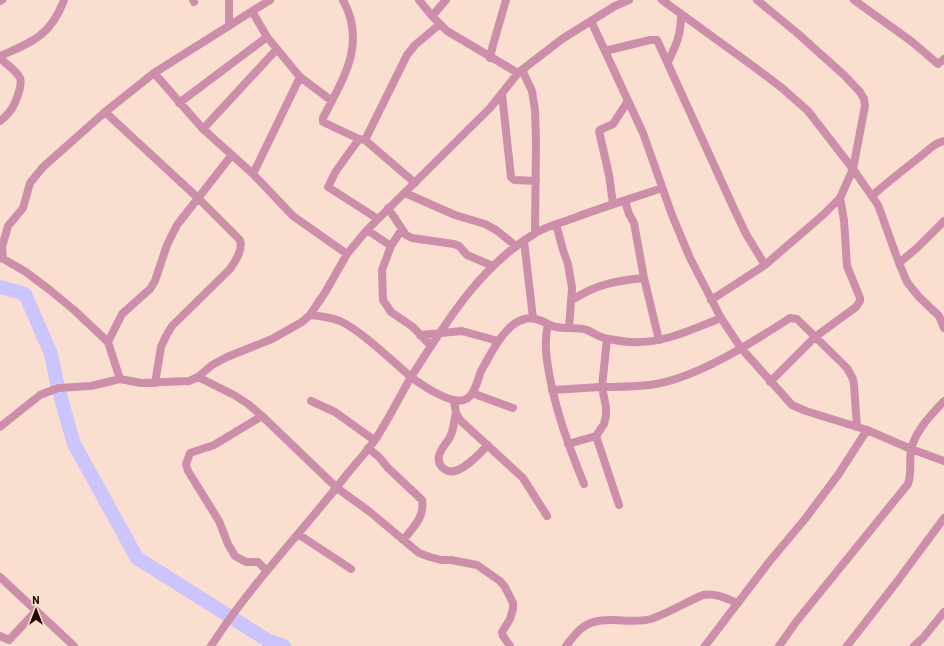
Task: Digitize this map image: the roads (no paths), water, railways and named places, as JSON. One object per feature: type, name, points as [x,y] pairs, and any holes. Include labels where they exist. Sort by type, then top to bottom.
[{"type":"street","points":[[0,121],[12,109],[17,98],[21,82],[17,74],[0,57],[27,44],[45,33],[59,14],[64,0]]},
{"type":"street","points":[[229,0],[229,26]]},
{"type":"street","points":[[120,378],[108,342],[51,291],[26,272],[2,258],[2,247],[8,226],[23,208],[30,183],[43,167],[105,112],[154,73],[270,0]]},
{"type":"street","points":[[344,0],[352,18],[354,29],[353,42],[348,70],[323,118],[323,122],[362,140],[415,184]]},
{"type":"street","points":[[419,0],[447,31],[490,58],[520,72],[532,92],[535,110],[535,233]]},
{"type":"street","points":[[432,16],[446,0]]},
{"type":"street","points":[[490,58],[506,0]]},
{"type":"street","points":[[0,427],[40,396],[48,391],[58,388],[91,386],[120,378],[141,383],[189,381],[198,377],[212,365],[227,356],[272,339],[302,322],[310,315],[326,291],[347,254],[367,230],[388,208],[415,184],[502,94],[520,72],[562,39],[615,6],[629,0]]},
{"type":"street","points":[[662,0],[782,88],[808,111],[872,196],[881,211],[907,282],[919,297],[939,316],[944,328]]},
{"type":"street","points":[[710,300],[765,265],[823,215],[840,198],[853,169],[864,113],[864,99],[860,92],[844,75],[796,32],[757,0]]},
{"type":"street","points":[[854,0],[942,64]]},
{"type":"street","points":[[252,11],[267,37],[300,77],[332,101]]},
{"type":"street","points":[[668,62],[678,42],[681,31],[681,14]]},
{"type":"street","points":[[591,21],[643,133],[672,215],[690,258],[710,300],[741,348],[792,405],[806,411],[866,430],[911,449],[944,460]]},
{"type":"street","points":[[378,219],[328,187],[336,171],[362,140],[407,55],[415,45],[440,24]]},
{"type":"street","points":[[179,103],[267,37]]},
{"type":"street","points":[[605,51],[655,39],[657,40],[746,234],[765,265]]},
{"type":"street","points":[[203,129],[277,49]]},
{"type":"street","points":[[154,73],[203,129],[231,156],[253,174],[294,216],[347,254]]},
{"type":"street","points":[[253,174],[300,77]]},
{"type":"street","points":[[502,94],[511,177],[514,180],[536,181]]},
{"type":"street","points":[[613,204],[599,132],[617,120],[628,101]]},
{"type":"street","points":[[105,112],[198,198],[240,240],[240,249],[237,259],[230,269],[178,320],[169,331],[160,347],[155,383]]},
{"type":"street","points":[[872,196],[933,146],[944,142]]},
{"type":"street","points":[[108,342],[122,314],[150,289],[155,280],[167,245],[174,232],[231,156]]},
{"type":"street","points":[[211,646],[230,617],[337,488],[374,440],[431,346],[461,302],[479,280],[516,246],[535,233],[556,224],[662,188]]},
{"type":"street","points":[[405,193],[455,215],[485,224],[496,230],[516,246]]},
{"type":"street","points":[[770,382],[815,337],[856,307],[860,301],[847,266],[844,220],[840,198]]},
{"type":"street","points":[[625,201],[629,214],[634,223],[644,278],[658,340]]},
{"type":"street","points":[[388,208],[406,235],[417,240],[454,244],[459,246],[467,255],[493,266]]},
{"type":"street","points":[[899,263],[917,248],[944,221]]},
{"type":"street","points":[[556,224],[562,250],[570,274],[572,288],[569,328]]},
{"type":"street","points":[[402,229],[391,246],[382,270],[383,300],[391,312],[413,327],[431,346]]},
{"type":"street","points":[[367,230],[391,246]]},
{"type":"street","points":[[524,241],[534,318]]},
{"type":"street","points":[[572,300],[585,292],[604,284],[644,278]]},
{"type":"street","points":[[310,315],[328,317],[340,321],[355,331],[411,377],[454,401],[461,401],[468,398],[472,393],[481,372],[498,341],[511,326],[520,320],[534,318],[558,327],[587,330],[607,339],[640,342],[658,340],[682,333],[721,318]]},
{"type":"street","points":[[552,390],[635,387],[657,384],[676,379],[710,365],[790,318],[794,318],[797,319],[843,363],[853,379],[857,427]]},
{"type":"street","points":[[548,324],[546,353],[552,390],[558,416],[584,484]]},
{"type":"street","points":[[420,335],[462,331],[498,341]]},
{"type":"street","points":[[568,444],[596,436],[604,424],[606,407],[602,387],[607,339]]},
{"type":"street","points":[[198,377],[234,395],[248,404],[337,488],[370,512],[419,553],[430,557],[477,565],[500,581],[513,602],[513,609],[510,618],[502,632],[510,646]]},
{"type":"street","points":[[472,393],[513,408]]},
{"type":"street","points":[[454,401],[456,412],[461,421],[523,478],[547,516]]},
{"type":"street","points":[[779,646],[796,622],[908,484],[910,478],[911,449],[927,419],[944,401]]},
{"type":"street","points":[[312,402],[335,412],[374,440]]},
{"type":"street","points":[[456,412],[452,432],[439,455],[439,464],[444,470],[451,472],[456,471],[471,462],[488,445]]},
{"type":"street","points":[[262,416],[214,445],[190,452],[186,464],[188,471],[219,521],[228,544],[235,556],[246,562],[258,562],[267,571]]},
{"type":"street","points":[[705,646],[769,562],[838,476],[866,430]]},
{"type":"street","points":[[596,436],[619,505]]},
{"type":"street","points":[[368,448],[422,500],[420,519],[403,540]]},
{"type":"street","points":[[847,646],[944,518]]},
{"type":"street","points":[[298,534],[351,569]]},
{"type":"street","points":[[0,577],[71,645]]},
{"type":"street","points":[[566,646],[582,627],[589,623],[610,620],[637,621],[649,619],[703,595],[710,594],[737,603]]},
{"type":"street","points":[[0,636],[9,640],[36,611]]},
{"type":"street","points":[[914,646],[923,638],[944,612]]},
{"type":"waterway","points":[[0,287],[25,294],[51,354],[58,388],[74,444],[137,558],[267,640],[284,646]]}]
